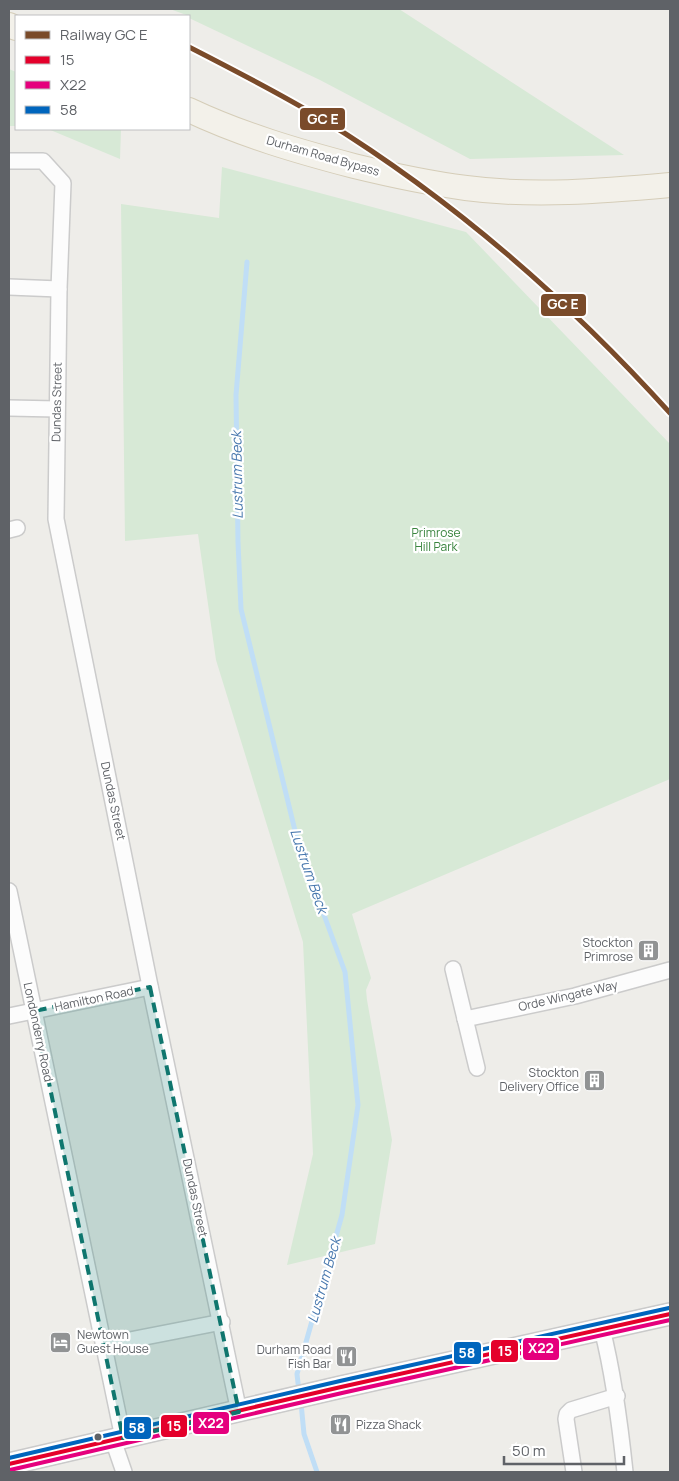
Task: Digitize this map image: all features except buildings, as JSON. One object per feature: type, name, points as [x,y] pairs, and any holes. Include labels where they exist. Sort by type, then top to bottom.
[{"type":"main road","name":"Durham Road Bypass","points":[[190,110],[261,139],[311,155],[398,176],[466,188],[538,193],[670,185]]},
{"type":"street","name":"Dundas Street","points":[[9,161],[43,161],[63,184],[59,289],[56,519],[150,987],[222,1322],[239,1412]]},
{"type":"street","points":[[9,287],[59,289]]},
{"type":"street","points":[[9,408],[57,409]]},
{"type":"street","name":"Londonderry Road","points":[[9,891],[119,1414],[118,1439],[124,1472]]},
{"type":"street","points":[[453,969],[477,1068]]},
{"type":"street","name":"Orde Wingate Way","points":[[465,1018],[575,996],[670,970]]},
{"type":"street","name":"Hamilton Road","points":[[9,1016],[150,987]]},
{"type":"street","points":[[11,1467],[118,1439],[670,1314]]},
{"type":"street","points":[[104,1345],[222,1322]]},
{"type":"street","points":[[602,1328],[612,1366],[617,1396],[625,1472]]},
{"type":"street","points":[[574,1472],[566,1419],[567,1414],[571,1410],[617,1396]]},
{"type":"highlighted area","points":[[150,987],[239,1412],[123,1438],[34,1011]]},
{"type":"green space","points":[[170,9],[399,9],[624,155],[470,159],[320,80],[190,18],[190,15]]},
{"type":"green space","points":[[9,69],[15,72],[15,126],[9,126]]},
{"type":"green space","points":[[50,130],[121,130],[120,159]]},
{"type":"green space","name":"Primrose Hill Park","points":[[222,167],[466,232],[670,444],[670,779],[352,914],[371,978],[366,990],[367,1000],[392,1140],[375,1244],[287,1265],[313,1154],[303,942],[216,660],[198,534],[125,541],[121,204],[219,218]]},
{"type":"waterway","name":"Lustrum Beck","points":[[247,262],[236,395],[241,609],[299,847],[345,972],[358,1105],[342,1215],[297,1374],[299,1392]]},
{"type":"waterway","name":"Lustrum Beck","points":[[301,1403],[304,1434],[317,1472]]},
{"type":"transit line","points":[[190,48],[322,119],[370,150],[462,217],[549,291],[631,371],[670,413]]},
{"type":"transit line","name":"58","points":[[9,1458],[340,1381],[669,1308]]},
{"type":"transit line","name":"15","points":[[9,1464],[341,1387],[670,1314]]},
{"type":"transit line","name":"X22","points":[[10,1470],[342,1393],[670,1320]]},
{"type":"place","name":"Stockton Primrose","points":[[649,950]]},
{"type":"place","name":"Stockton Delivery Office","points":[[595,1080]]},
{"type":"place","name":"Newtown Guest House","points":[[61,1342]]},
{"type":"place","name":"Durham Road Fish Bar","points":[[347,1357]]},
{"type":"place","name":"Pizza Shack","points":[[340,1425]]}]
